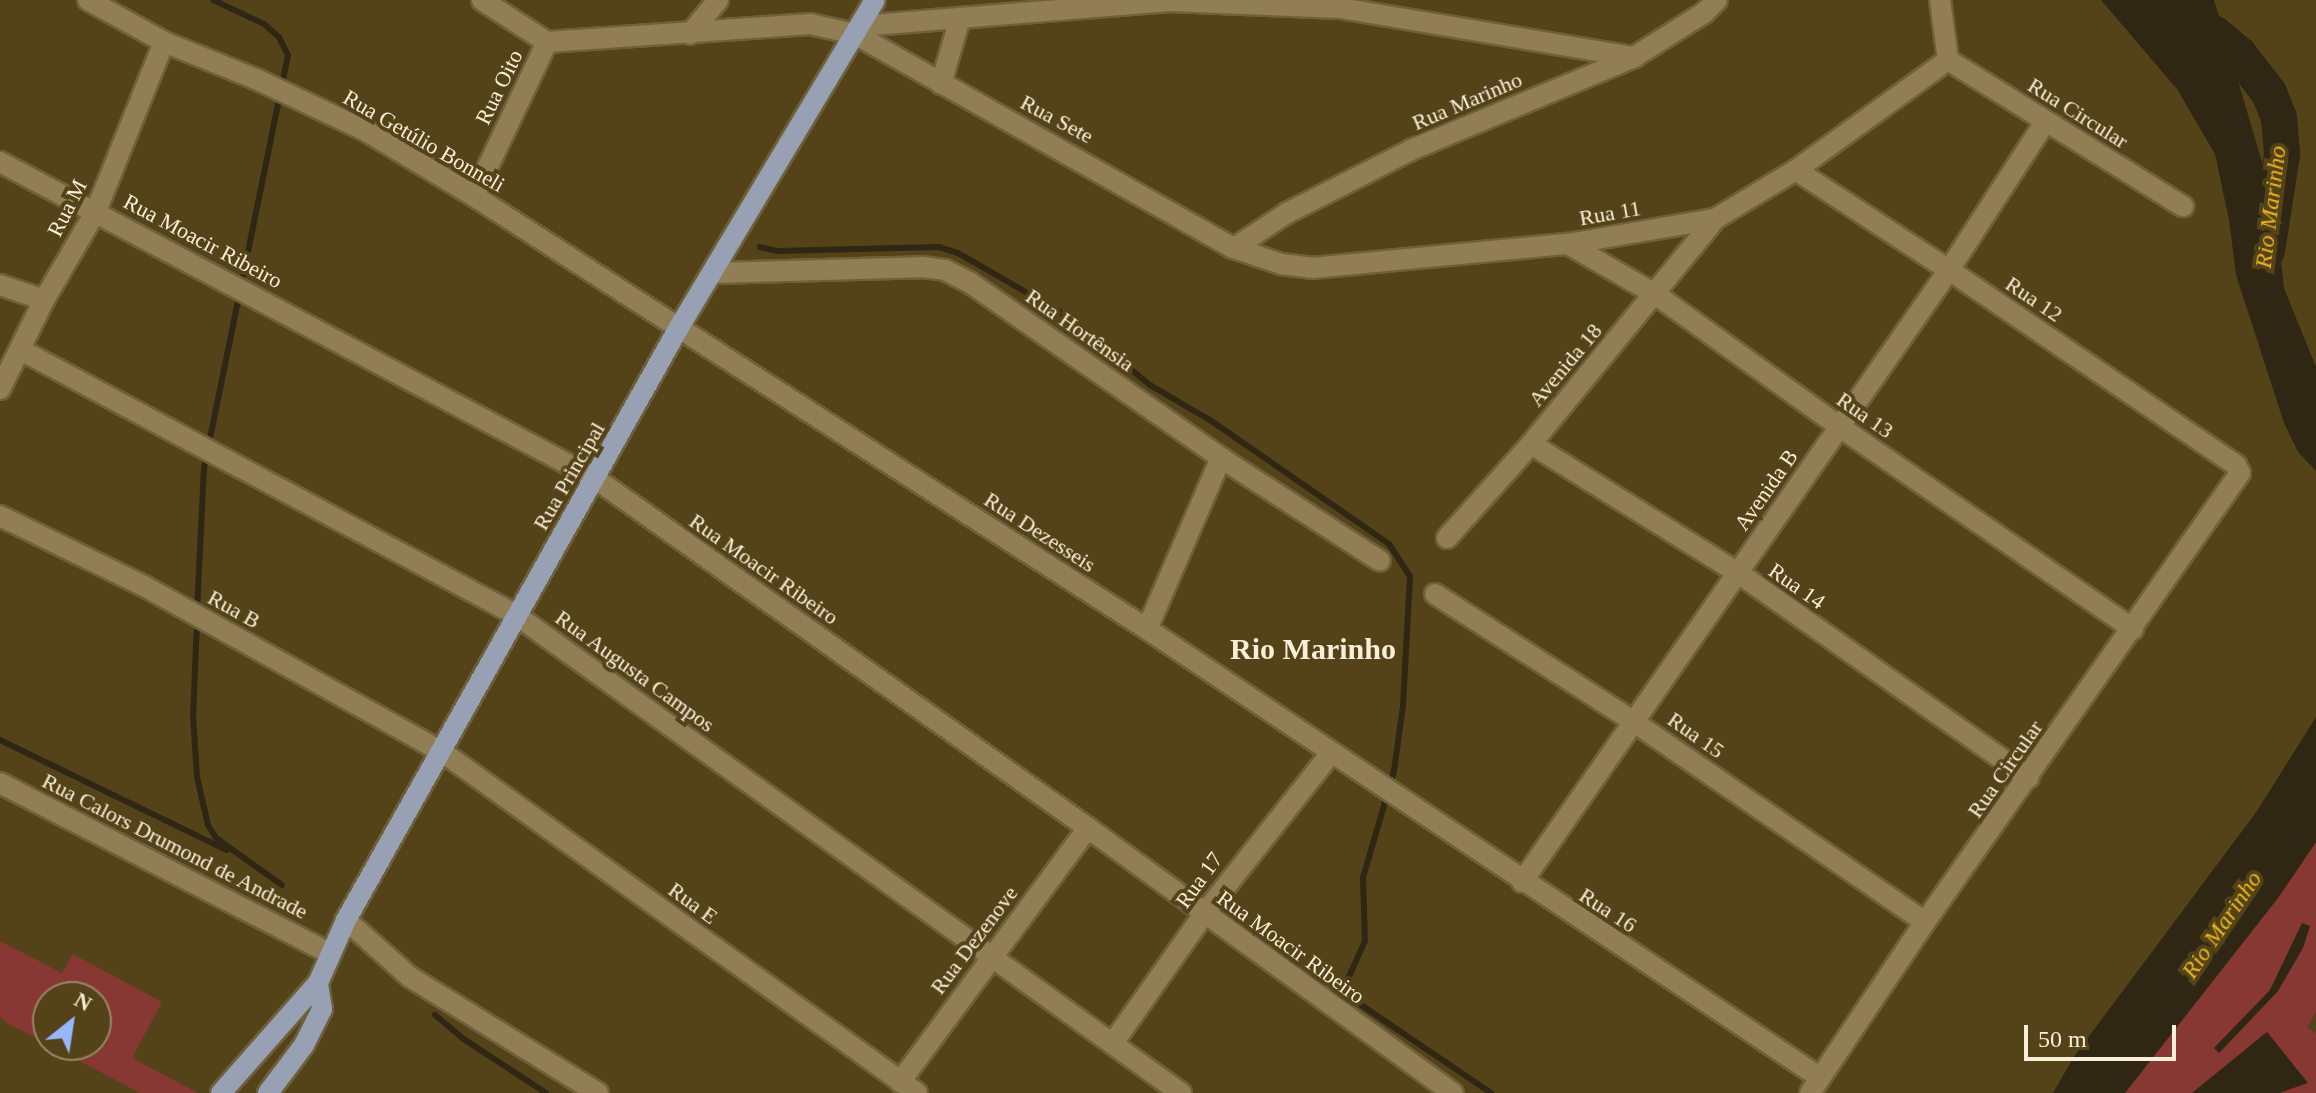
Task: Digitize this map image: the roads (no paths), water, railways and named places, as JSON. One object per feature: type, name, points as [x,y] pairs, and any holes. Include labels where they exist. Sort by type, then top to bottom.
[{"type":"main road","name":"Rua Principal","points":[[221,1093],[318,983],[337,937],[678,329],[875,0]]},
{"type":"main road","name":"Rua Principal","points":[[268,1093],[304,1045],[322,1009],[318,983]]},
{"type":"street","name":"Rua Getúlio Bonneli","points":[[88,0],[164,42],[256,79],[368,132],[474,196],[678,329]]},
{"type":"street","points":[[690,34],[718,0]]},
{"type":"street","points":[[492,2],[547,42],[810,24],[858,30],[1170,0],[1340,8],[1634,57]]},
{"type":"street","points":[[1940,0],[1948,60]]},
{"type":"street","name":"Rua Marinho","points":[[1234,248],[1287,213],[1411,150],[1634,57],[1709,4]]},
{"type":"street","points":[[941,84],[960,18]]},
{"type":"street","name":"Rua Sete","points":[[858,30],[941,84],[1090,164],[1234,248]]},
{"type":"street","name":"Rua M","points":[[0,389],[44,300],[96,211],[164,42]]},
{"type":"street","name":"Rua Oito","points":[[474,196],[547,42]]},
{"type":"street","name":"Rua Circular","points":[[1948,60],[2183,206]]},
{"type":"street","name":"Rua 11","points":[[1234,248],[1281,264],[1312,268],[1568,244],[1715,219],[1796,170],[1948,60]]},
{"type":"street","name":"Avenida B","points":[[1522,882],[1949,270],[2045,122]]},
{"type":"street","name":"Rua Moacir Ribeiro","points":[[0,162],[596,479],[1088,828],[1453,1093]]},
{"type":"street","name":"Rua 12","points":[[1796,170],[2236,465],[2240,473]]},
{"type":"street","name":"Avenida 18","points":[[1447,538],[1531,444],[1715,219]]},
{"type":"street","name":"Rua 13","points":[[1568,244],[1655,294],[1840,427],[2133,629]]},
{"type":"street","name":"Rua Hortênsia","points":[[713,273],[922,267],[945,270],[969,282],[1221,458],[1380,561]]},
{"type":"street","points":[[0,285],[44,300]]},
{"type":"street","name":"Rua Dezesseis","points":[[678,329],[1375,779]]},
{"type":"street","name":"Rua Augusta Campos","points":[[21,350],[516,615],[1181,1093]]},
{"type":"street","name":"Rua 14","points":[[1531,444],[1737,572],[2029,778]]},
{"type":"street","points":[[1147,629],[1221,458]]},
{"type":"street","name":"Rua Circular","points":[[1814,1085],[2240,473]]},
{"type":"street","name":"Rua B","points":[[0,516],[144,586],[441,751]]},
{"type":"street","name":"Rua 15","points":[[1435,594],[1634,722],[1925,922]]},
{"type":"street","name":"Rua E","points":[[441,751],[908,1087]]},
{"type":"street","name":"Rua 17","points":[[1113,1043],[1204,914],[1332,752]]},
{"type":"street","name":"Rua 16","points":[[1375,779],[1814,1085]]},
{"type":"street","name":"Rua Calors Drumond de Andrade","points":[[0,783],[337,937],[410,977],[598,1093]]},
{"type":"street","name":"Rua Dezenove","points":[[908,1087],[992,955],[1088,828]]},
{"type":"water","points":[[2101,0],[2214,0],[2275,206],[2284,288],[2316,367],[2316,471],[2298,452],[2284,423],[2236,275],[2229,220],[2215,154],[2177,89]]},
{"type":"water","points":[[2316,717],[2316,842],[2278,898],[2125,1093],[2053,1093],[2075,1055],[2257,811]]},
{"type":"water","points":[[2302,923],[2310,926],[2303,948],[2278,991],[2219,1053],[2214,1048],[2270,990]]},
{"type":"water","points":[[2267,1032],[2308,1083],[2279,1093],[2192,1093]]},
{"type":"waterway","points":[[197,611],[204,468],[288,55],[279,37],[264,24],[213,0]]},
{"type":"waterway","name":"Rio Marinho","points":[[2168,0],[2171,10],[2215,34],[2239,54],[2269,93],[2279,118],[2282,155],[2267,251]]},
{"type":"waterway","points":[[760,247],[777,251],[939,247],[958,253],[1060,312],[1150,385],[1210,420],[1389,544],[1410,576],[1403,706],[1394,771],[1363,878],[1365,941],[1342,992],[1491,1093]]},
{"type":"waterway","points":[[197,622],[193,716],[197,777],[208,825],[216,838],[282,885]]},
{"type":"waterway","points":[[0,740],[227,850]]},
{"type":"waterway","points":[[435,1015],[462,1038],[546,1093]]},
{"type":"district","name":"Rio Marinho","points":[[1313,649]]}]
